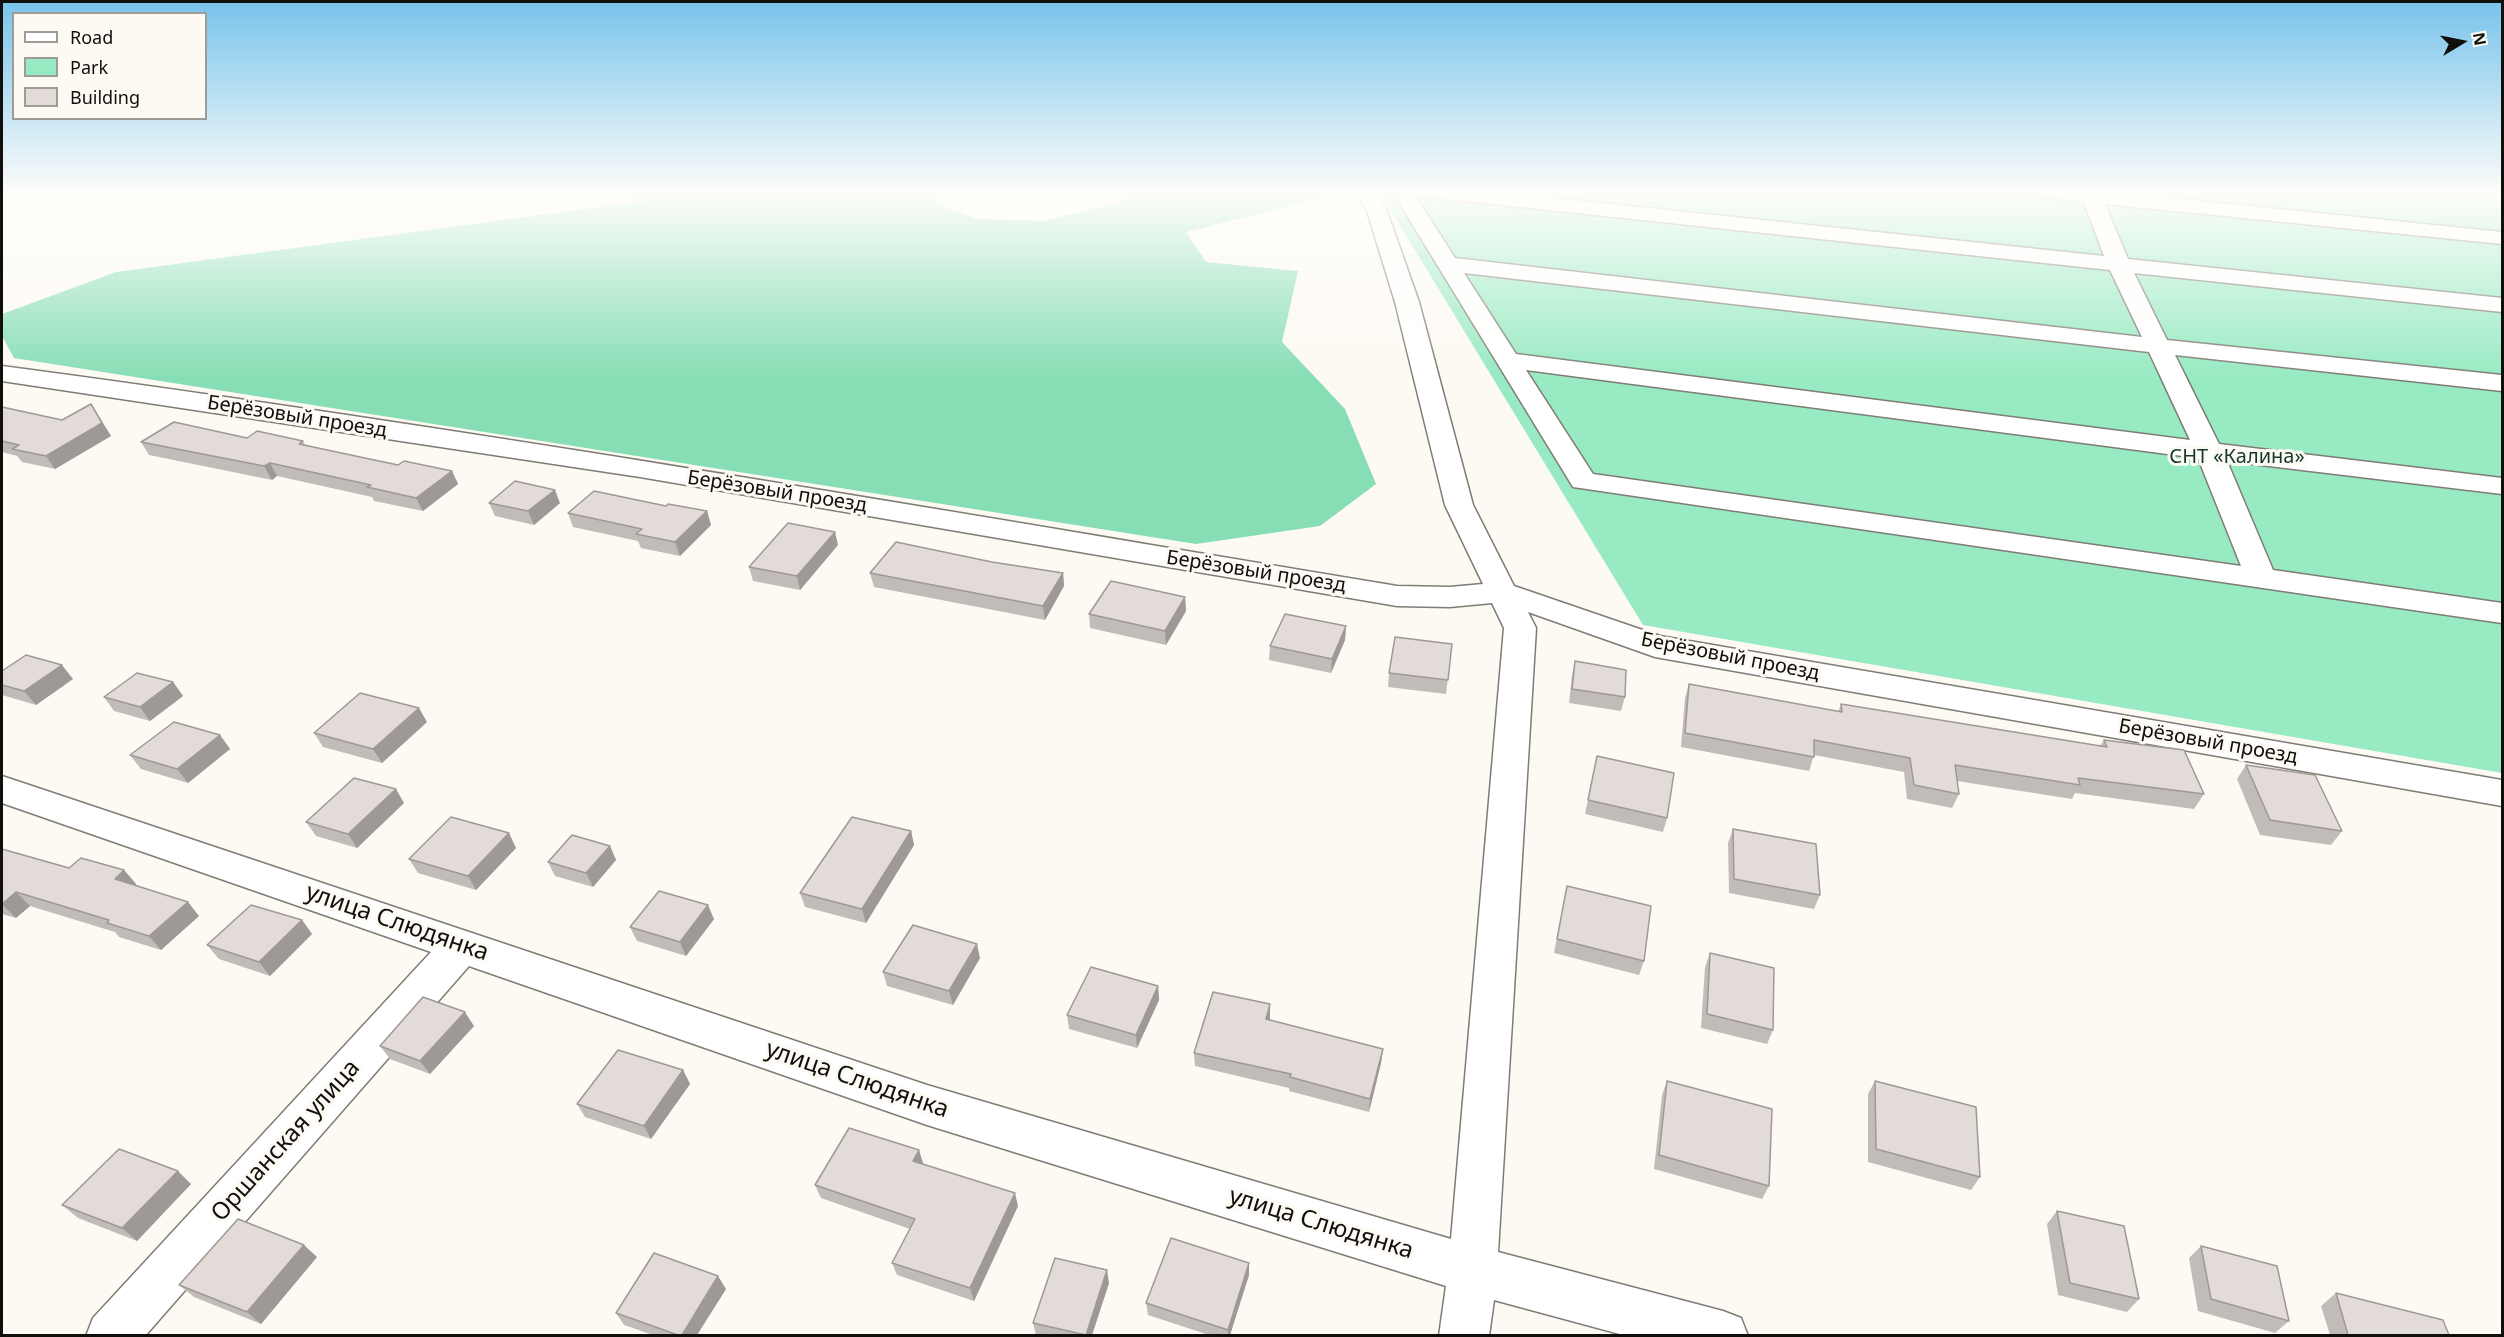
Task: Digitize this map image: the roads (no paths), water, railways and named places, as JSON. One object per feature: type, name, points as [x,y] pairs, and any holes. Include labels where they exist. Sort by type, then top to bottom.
[{"type":"street","points":[[1391,253],[1407,302],[1459,505],[1520,627],[1473,1270],[1464,1335]]},
{"type":"street","points":[[1441,253],[1582,481],[2502,613]]},
{"type":"street","points":[[2010,253],[2502,305]]},
{"type":"street","points":[[2114,253],[2209,451],[2261,579]]},
{"type":"street","points":[[1448,264],[2158,346],[2502,383]]},
{"type":"street","points":[[1508,360],[2209,451],[2502,486]]},
{"type":"street","name":"Берёзовый проезд","points":[[2,374],[640,469],[1397,596],[1450,597],[1502,592],[1655,646],[2502,793]]},
{"type":"street","name":"улица Слюдянка","points":[[2,789],[927,1105],[1473,1270],[1723,1335]]},
{"type":"street","name":"Оршанская улица","points":[[111,1335],[462,946]]},
{"type":"park label","name":"СНТ «Калина»","points":[[2237,457]]}]
